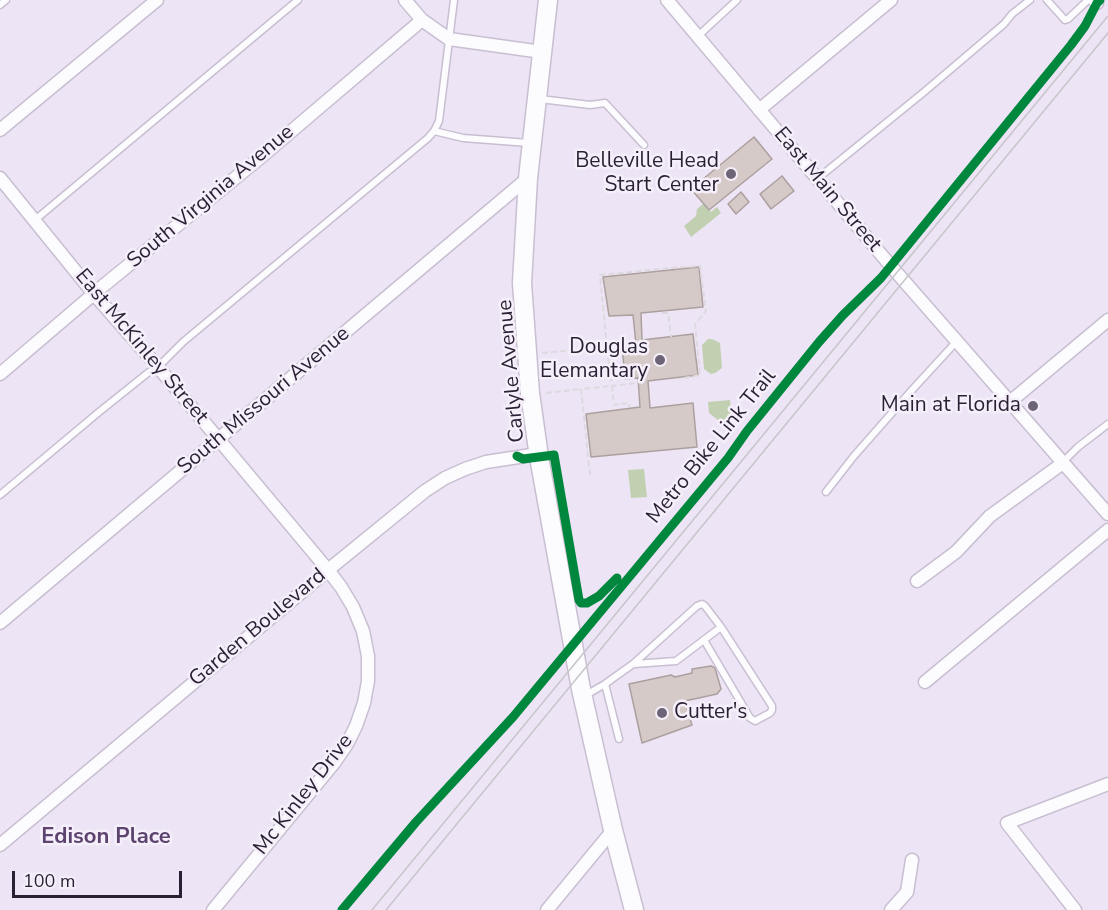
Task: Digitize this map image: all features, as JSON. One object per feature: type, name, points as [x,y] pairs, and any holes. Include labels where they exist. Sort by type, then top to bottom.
[{"type":"main road","name":"Carlyle Avenue","points":[[548,0],[531,144],[522,283],[530,393],[538,454],[566,616],[613,830],[634,910]]},
{"type":"street","points":[[0,130],[157,0]]},
{"type":"street","points":[[405,0],[422,20],[449,39],[542,52]]},
{"type":"street","name":"East Main Street","points":[[667,0],[890,265],[1108,514]]},
{"type":"street","points":[[759,110],[891,0]]},
{"type":"street","name":"South Virginia Avenue","points":[[0,374],[422,20]]},
{"type":"street","name":"East McKinley Street","points":[[0,178],[94,294],[328,570]]},
{"type":"street","name":"South Missouri Avenue","points":[[0,623],[528,178]]},
{"type":"street","points":[[1011,401],[1108,320]]},
{"type":"street","name":"Garden Boulevard","points":[[0,845],[425,491],[445,478],[486,462],[538,454]]},
{"type":"street","points":[[917,581],[956,552],[990,516],[1063,463]]},
{"type":"street","points":[[926,682],[1108,530]]},
{"type":"street","name":"Mc Kinley Drive","points":[[213,910],[334,763],[356,726],[364,703],[368,681],[368,656],[363,631],[342,587],[328,570]]},
{"type":"street","points":[[1075,910],[1007,823],[1108,784]]},
{"type":"street","points":[[547,910],[613,830]]},
{"type":"street","points":[[891,910],[908,892],[912,860]]},
{"type":"lane","points":[[0,5],[6,0]]},
{"type":"lane","points":[[35,220],[298,0]]},
{"type":"lane","points":[[0,495],[158,367],[183,342],[428,138],[438,121],[454,0]]},
{"type":"lane","points":[[697,36],[737,0]]},
{"type":"lane","points":[[817,179],[882,128],[1030,0]]},
{"type":"lane","points":[[1047,0],[1065,20],[1093,1]]},
{"type":"lane","points":[[537,98],[590,105],[605,103],[644,144]]},
{"type":"lane","points":[[434,131],[463,138],[531,144]]},
{"type":"lane","points":[[826,492],[854,456],[957,340]]},
{"type":"lane","points":[[1063,463],[1078,447],[1108,424]]},
{"type":"lane","points":[[583,697],[633,664],[699,604],[705,606],[721,627],[772,706],[770,713],[756,721],[750,718],[704,640]]},
{"type":"lane","points":[[633,664],[676,661],[721,627]]},
{"type":"lane","points":[[605,684],[619,739]]},
{"type":"path","points":[[629,407],[628,403],[614,405],[600,276],[700,266],[706,311],[695,324],[700,375],[679,379]]},
{"type":"path","points":[[662,313],[668,313],[671,337]]},
{"type":"path","points":[[607,349],[632,346]]},
{"type":"path","points":[[542,353],[574,350]]},
{"type":"path","points":[[546,393],[636,383]]},
{"type":"path","points":[[581,389],[590,475]]},
{"type":"green space","points":[[704,203],[711,212],[717,207],[721,213],[691,237],[684,226],[696,216],[697,209]]},
{"type":"green space","points":[[708,339],[720,343],[722,368],[711,374],[704,369],[702,345]]},
{"type":"green space","points":[[730,400],[732,415],[726,422],[722,423],[709,413],[708,402]]},
{"type":"green space","points":[[644,469],[647,497],[631,498],[628,470]]},
{"type":"building","name":"Belleville Head Start Center","points":[[754,137],[772,159],[709,210],[691,189]]},
{"type":"building","points":[[782,176],[794,191],[771,209],[760,194]]},
{"type":"building","points":[[741,192],[749,202],[736,214],[728,204]]},
{"type":"building","name":"Douglas Elemantary","points":[[699,267],[703,307],[641,313],[642,340],[693,334],[698,375],[648,381],[650,408],[693,403],[697,447],[591,457],[586,414],[640,407],[638,378],[625,379],[622,345],[636,344],[633,315],[609,316],[603,277]]},
{"type":"building","name":"Cutter's","points":[[711,666],[715,668],[721,689],[717,694],[685,701],[692,725],[642,743],[629,684],[671,675],[675,677],[692,673],[692,669]]},
{"type":"tram line","points":[[372,910],[1108,16]]},
{"type":"tram line","points":[[386,910],[1108,33]]},
{"type":"cycle path","name":"Metro Bike Link Trail","points":[[342,910],[416,822],[513,717],[728,458],[819,342],[881,278],[1071,45],[1100,0]]},
{"type":"cycle path","points":[[517,456],[523,459],[554,455],[581,603],[587,603],[599,596],[617,578]]},
{"type":"place","name":"Belleville Head Start Center","points":[[731,174]]},
{"type":"place","name":"Douglas Elemantary","points":[[660,360]]},
{"type":"place","name":"Main at Florida","points":[[1033,406]]},
{"type":"place","name":"Cutter's","points":[[662,713]]},
{"type":"district","name":"Edison Place","points":[[106,838]]}]
